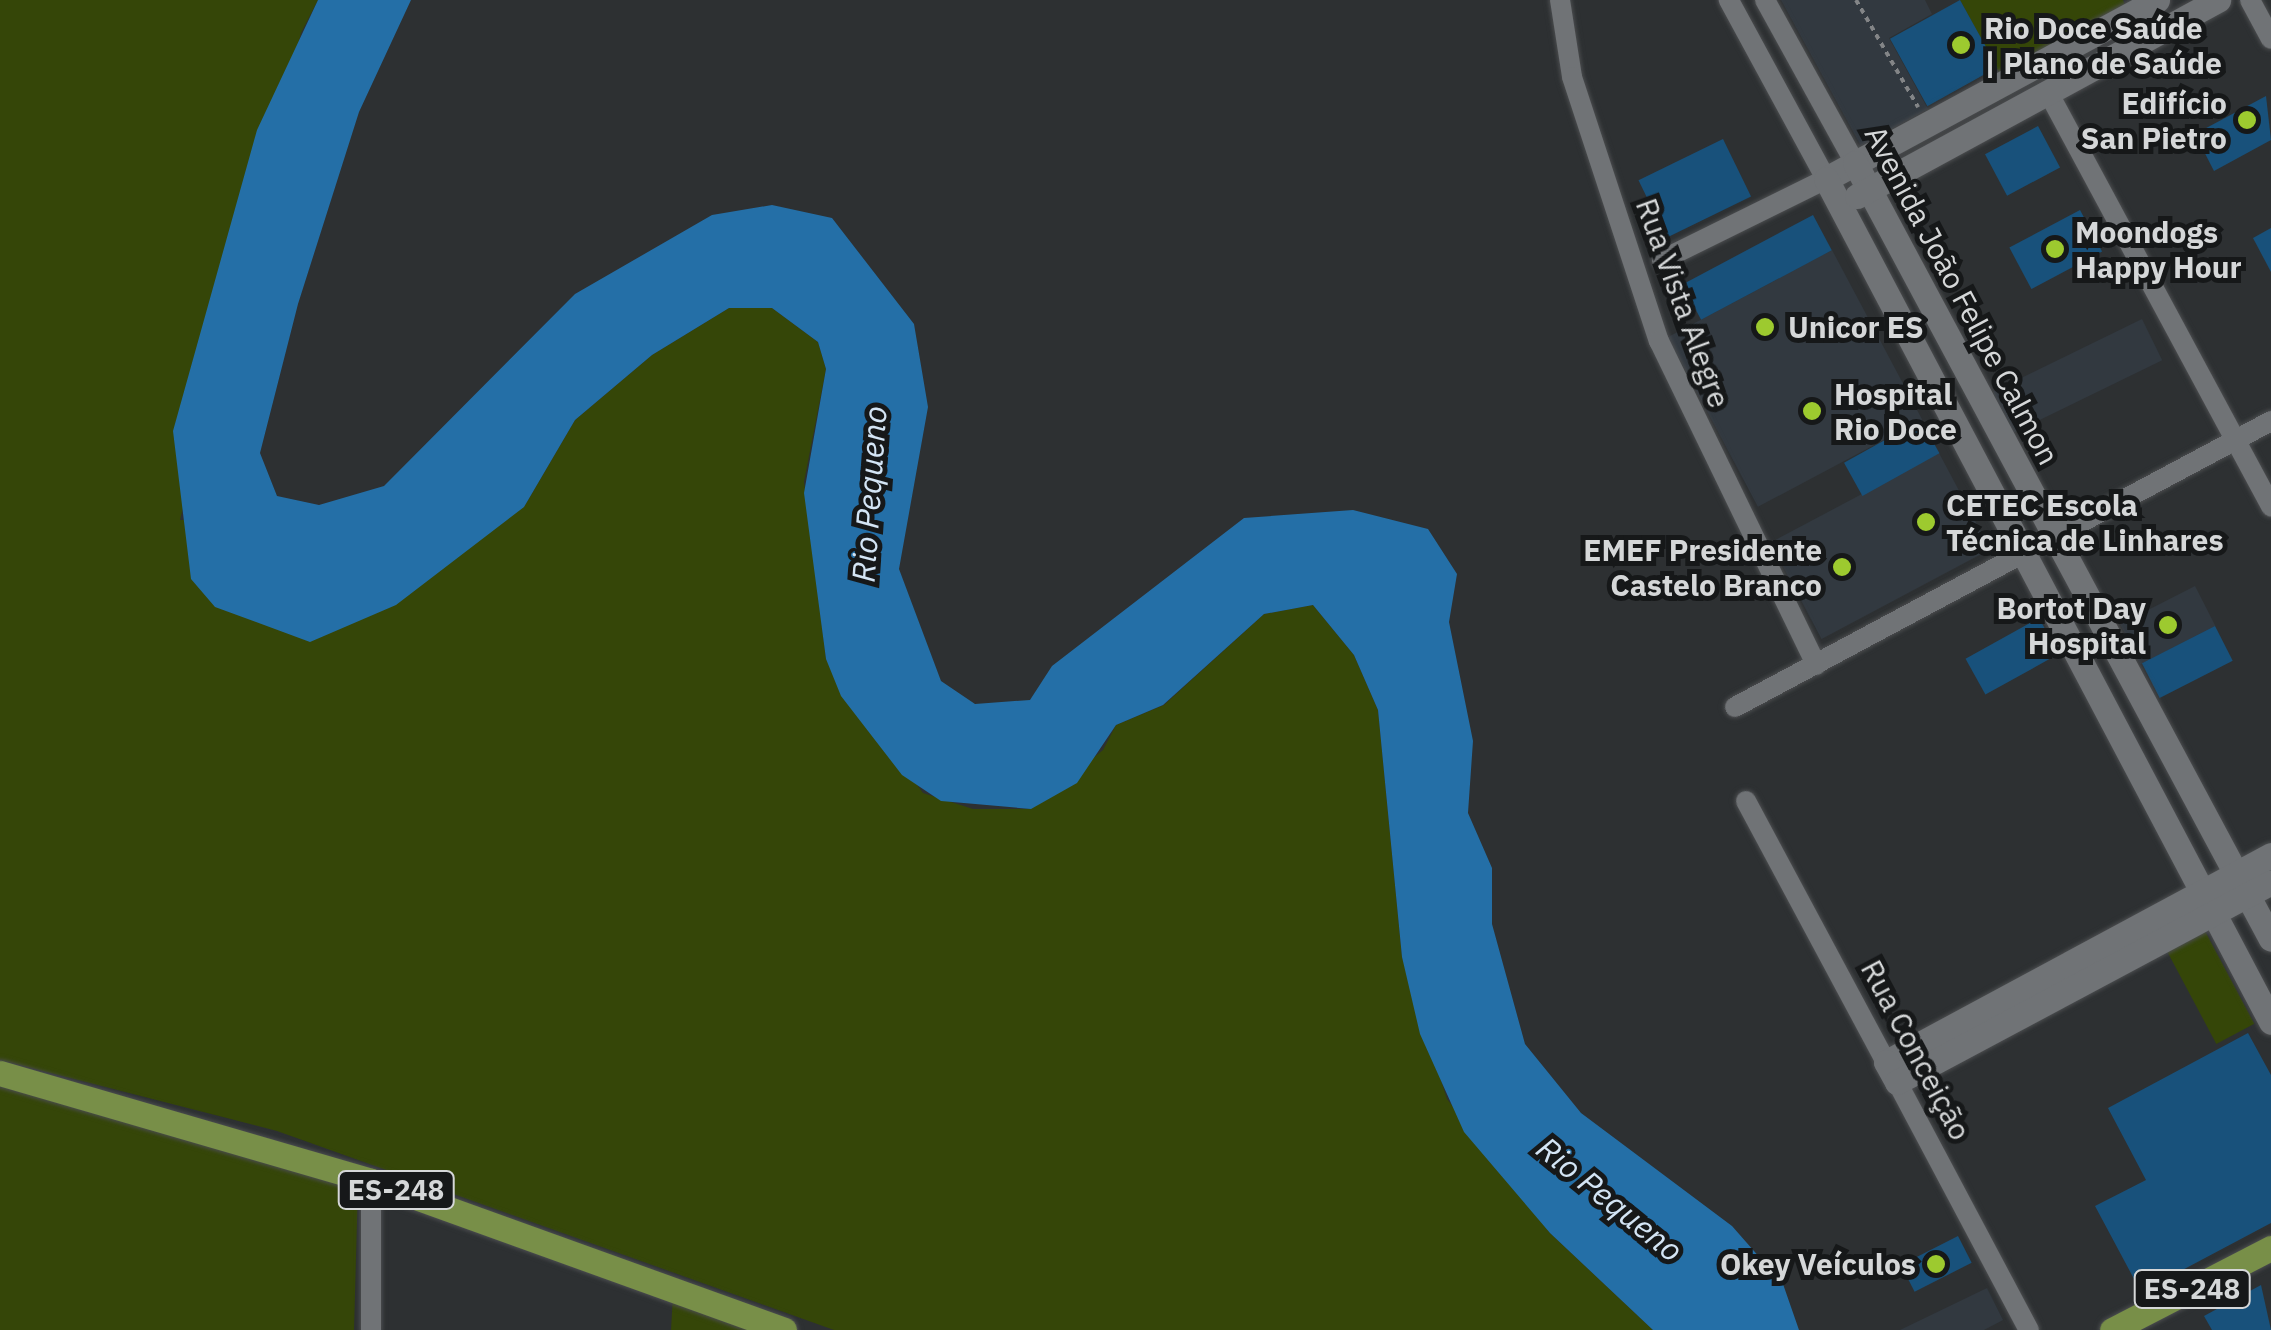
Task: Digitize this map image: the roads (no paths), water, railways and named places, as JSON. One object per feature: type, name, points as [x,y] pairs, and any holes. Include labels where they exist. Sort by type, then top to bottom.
[{"type":"main road","points":[[2157,0],[1826,179],[2271,1022]]},
{"type":"main road","points":[[1840,205],[2218,0]]},
{"type":"main road","points":[[2010,80],[2048,92]]},
{"type":"main road","name":"Avenida João Felipe Calmon","points":[[1855,163],[2271,939]]},
{"type":"main road","points":[[1891,1072],[2242,884],[2271,855]]},
{"type":"main road","points":[[2242,884],[2271,882]]},
{"type":"main road","name":"ES-248","points":[[0,1073],[372,1181],[784,1330]]},
{"type":"main road","name":"ES-248","points":[[2112,1330],[2271,1248]]},
{"type":"street","name":"Rua Vista Alegre","points":[[1560,0],[1572,77],[1658,341],[1816,665]]},
{"type":"street","points":[[1662,260],[1826,179],[1729,0]]},
{"type":"street","name":"Avenida João Felipe Calmon","points":[[1765,0],[1855,163]]},
{"type":"street","points":[[2250,0],[2271,39]]},
{"type":"street","points":[[2048,92],[2271,507]]},
{"type":"street","points":[[1735,707],[2271,422]]},
{"type":"street","name":"Rua Conceição","points":[[1746,801],[2029,1330]]},
{"type":"street","points":[[371,1330],[372,1181]]},
{"type":"water","name":"Rio Pequeno","points":[[318,0],[411,0],[359,112],[298,304],[260,453],[277,496],[319,505],[384,486],[575,294],[712,215],[772,205],[832,218],[914,324],[928,407],[899,569],[941,681],[975,704],[1030,700],[1052,666],[1244,518],[1353,510],[1428,529],[1457,574],[1449,622],[1473,741],[1468,813],[1492,868],[1492,924],[1525,1044],[1581,1113],[1732,1226],[1783,1284],[1799,1330],[1653,1330],[1550,1233],[1464,1132],[1420,1034],[1402,957],[1378,710],[1354,655],[1313,605],[1264,614],[1163,705],[1116,725],[1077,783],[1031,809],[941,801],[902,775],[841,696],[826,659],[804,493],[826,369],[818,342],[772,308],[729,308],[652,355],[575,420],[524,507],[396,605],[310,642],[215,607],[191,579],[173,431],[257,130]]},
{"type":"place","name":"Rio Doce Saúde | Plano de Saúde","points":[[1961,45]]},
{"type":"place","name":"Edifício San Pietro","points":[[2247,120]]},
{"type":"place","name":"Moondogs Happy Hour","points":[[2055,249]]},
{"type":"place","name":"Unicor ES","points":[[1765,327]]},
{"type":"place","name":"Hospital Rio Doce","points":[[1812,411]]},
{"type":"place","name":"CETEC Escola Técnica de Linhares","points":[[1926,522]]},
{"type":"place","name":"EMEF Presidente Castelo Branco","points":[[1842,567]]},
{"type":"place","name":"Bortot Day Hospital","points":[[2168,625]]},
{"type":"place","name":"Okey Veículos","points":[[1936,1264]]}]
